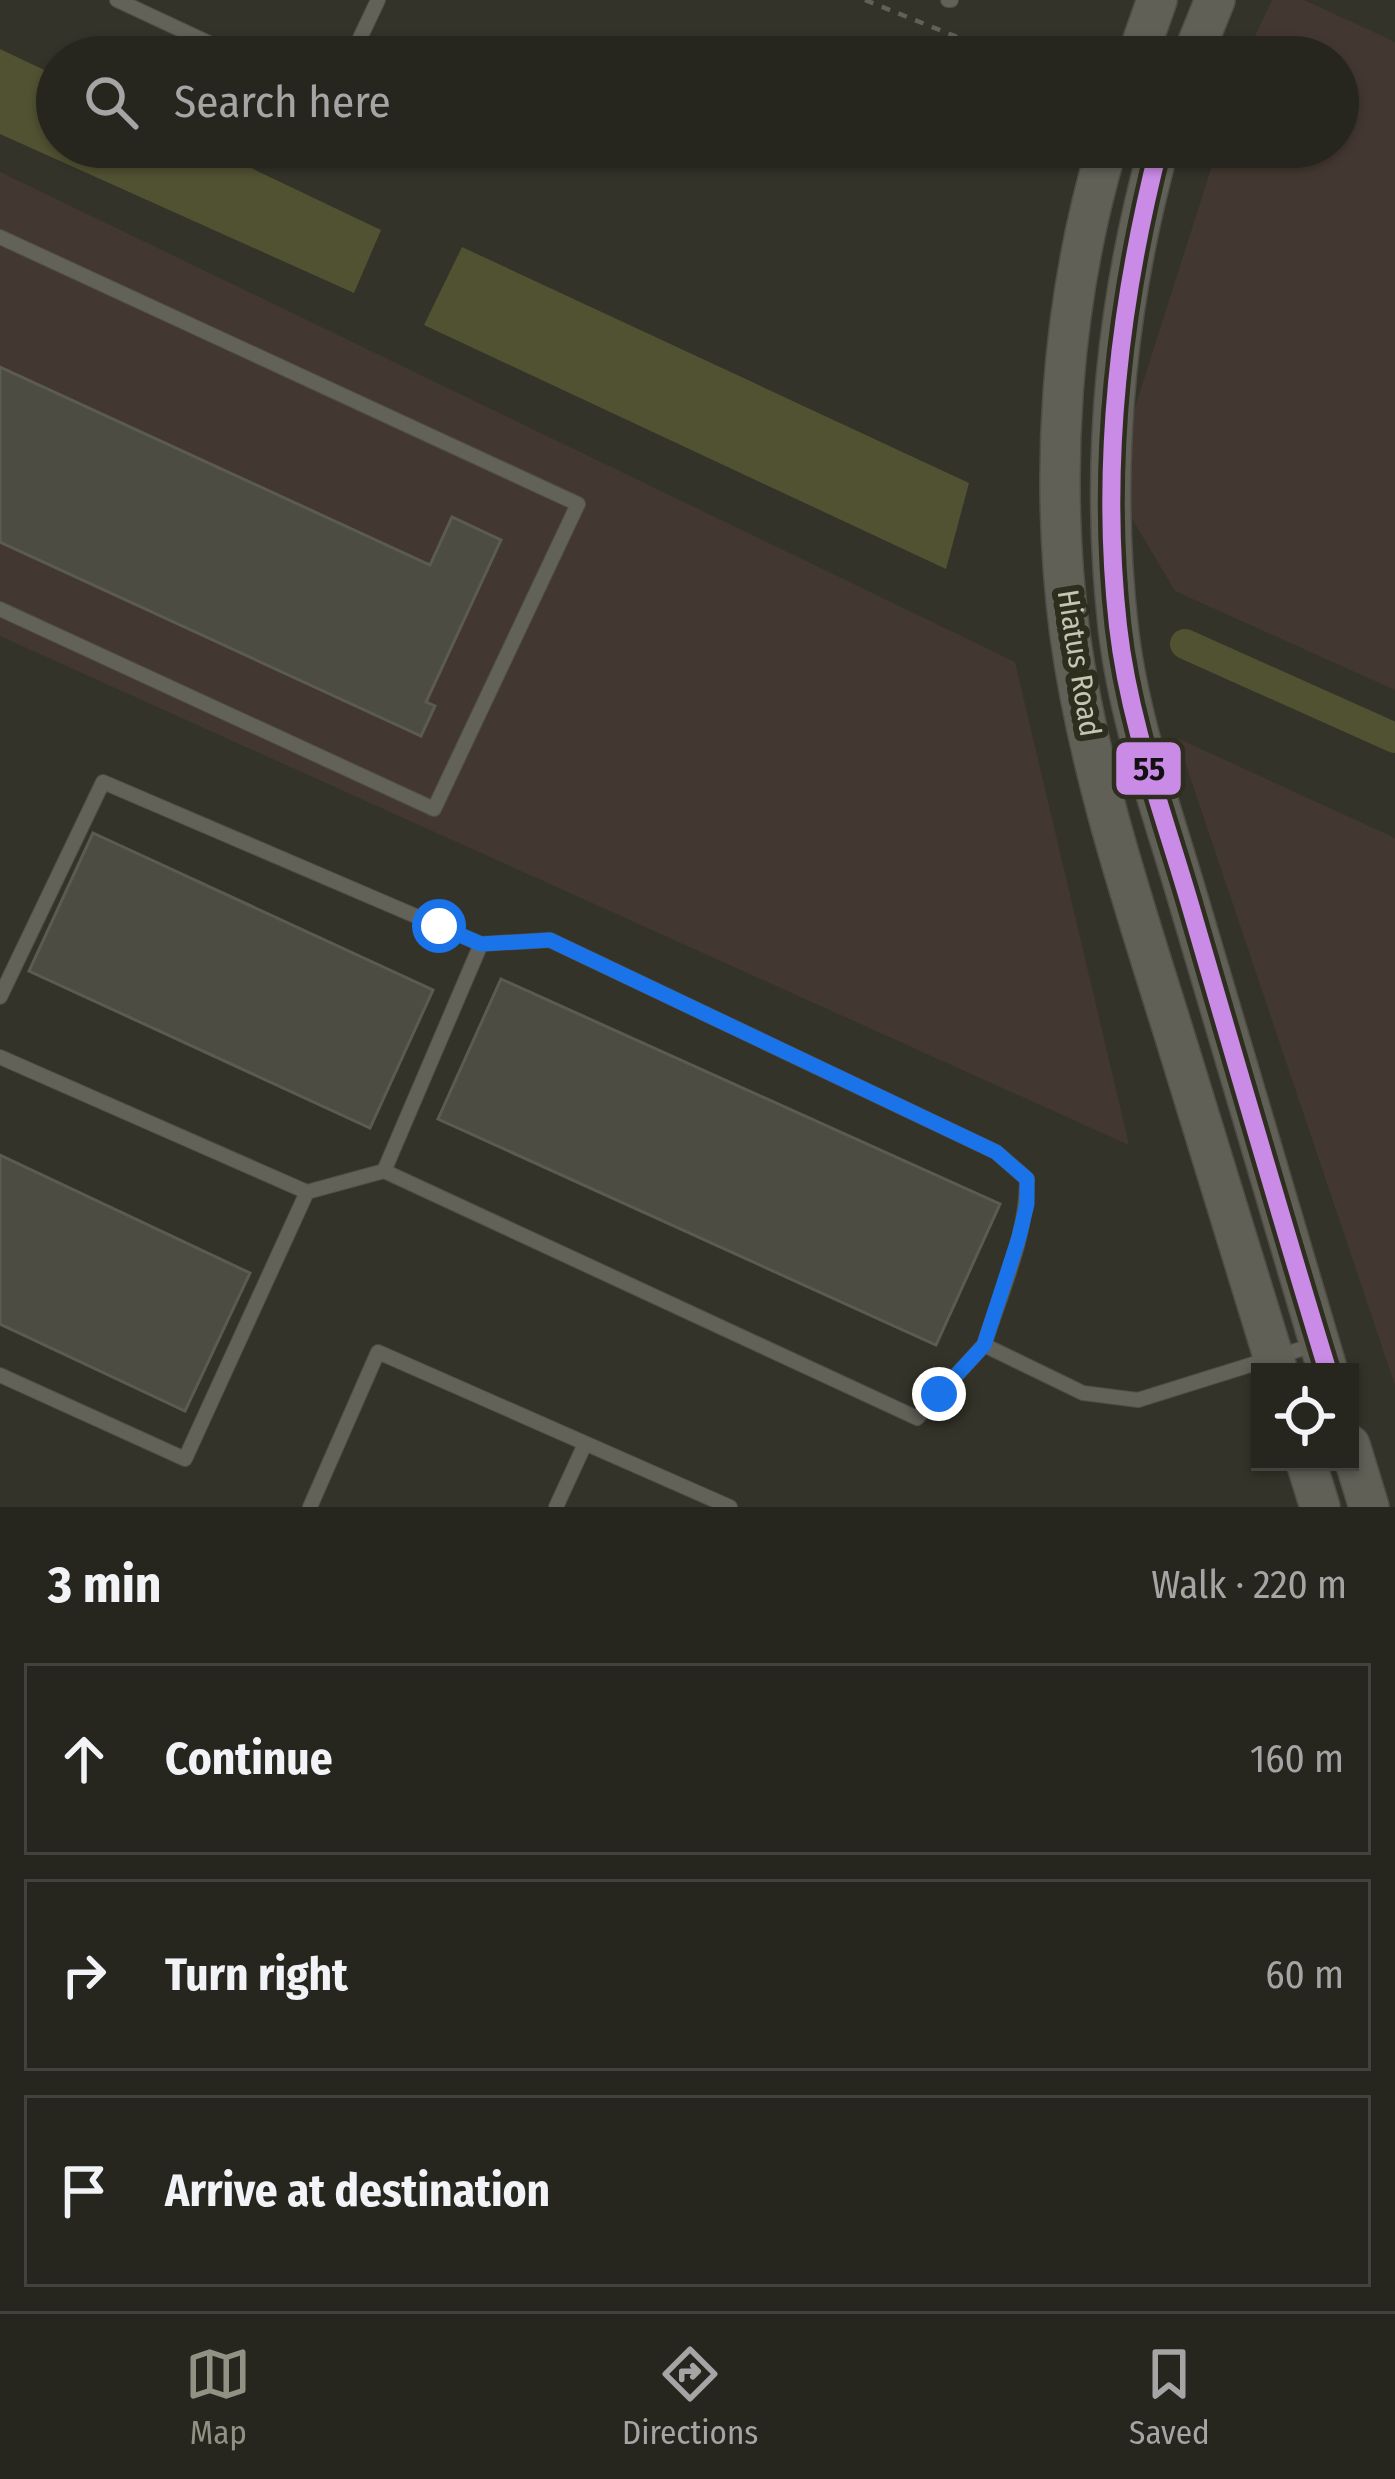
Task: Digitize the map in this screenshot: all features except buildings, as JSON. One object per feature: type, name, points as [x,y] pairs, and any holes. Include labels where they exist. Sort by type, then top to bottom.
[{"type":"main road","points":[[1144,36],[1157,0]]},
{"type":"main road","points":[[1200,36],[1215,0]]},
{"type":"main road","name":"Hiatus Road","points":[[1102,168],[1074,281],[1065,398],[1060,518],[1070,635],[1126,883],[1275,1363]]},
{"type":"main road","name":"Hiatus Road","points":[[1153,168],[1136,233],[1112,410],[1110,525],[1118,631],[1143,743],[1323,1357]]},
{"type":"main road","points":[[1309,1471],[1320,1507]]},
{"type":"main road","points":[[1358,1471],[1369,1507]]},
{"type":"lane","points":[[117,0],[194,36]]},
{"type":"lane","points":[[361,36],[378,0]]},
{"type":"lane","points":[[0,237],[578,504],[434,809],[0,609]]},
{"type":"lane","points":[[0,997],[103,782],[481,944],[550,940],[996,1152],[1027,1179],[1027,1204],[984,1345],[917,1418],[384,1171],[307,1192],[0,1057]]},
{"type":"lane","points":[[384,1171],[481,944]]},
{"type":"lane","points":[[0,1375],[184,1460],[307,1192]]},
{"type":"lane","points":[[984,1345],[1083,1393],[1138,1400],[1251,1372]]},
{"type":"lane","points":[[310,1507],[378,1352],[730,1507]]},
{"type":"lane","points":[[1292,1363],[1323,1357]]},
{"type":"lane","points":[[556,1507],[585,1444]]},
{"type":"path","points":[[865,0],[955,36]]},
{"type":"shaded area","points":[[1272,0],[1304,0],[1395,42],[1395,690],[1175,591],[1111,483],[1211,168],[1359,168],[1359,36],[1255,36]]},
{"type":"shaded area","points":[[0,49],[36,66],[36,150],[0,134]]},
{"type":"shaded area","points":[[76,168],[251,168],[381,230],[354,293]]},
{"type":"shaded area","points":[[0,172],[1015,662],[1129,1145],[0,636]]},
{"type":"shaded area","points":[[462,247],[969,483],[946,569],[424,325]]},
{"type":"shaded area","points":[[1177,738],[1395,838],[1395,1385]]},
{"type":"waterway","points":[[1185,644],[1395,738]]},
{"type":"transit line","name":"55","points":[[1154,168],[1124,325],[1113,445],[1113,565],[1123,662],[1148,768],[1325,1363]]},
{"type":"route","points":[[439,926],[481,944],[550,940],[996,1152],[1027,1179],[1019,1237],[984,1345],[939,1394]]}]
